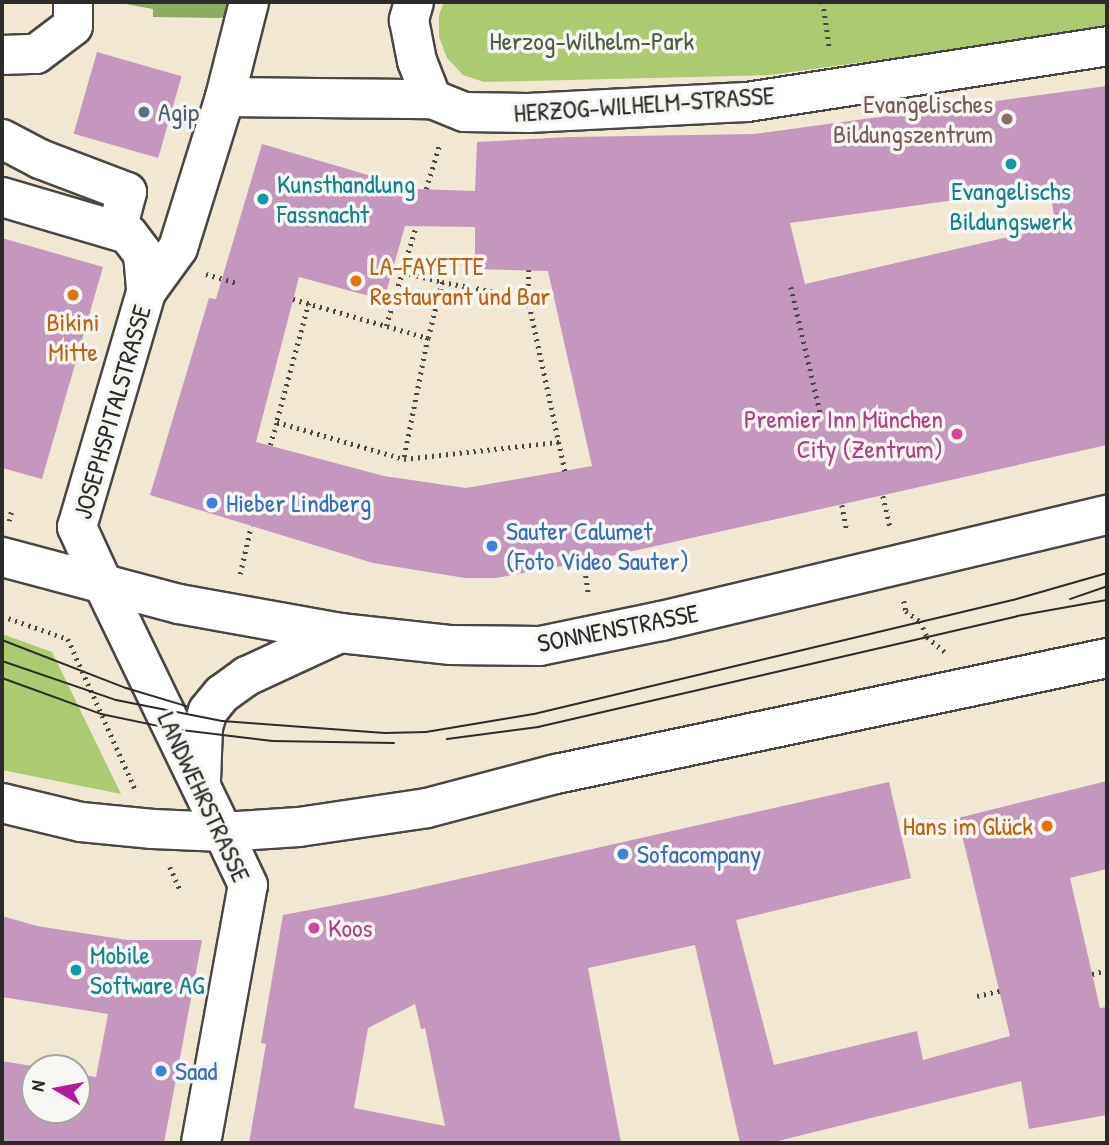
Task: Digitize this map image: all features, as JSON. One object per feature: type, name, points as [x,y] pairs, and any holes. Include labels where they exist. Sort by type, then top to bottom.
[{"type":"main road","points":[[2,55],[36,54],[73,26],[73,2]]},
{"type":"main road","name":"JOSEPHSPITALSTRASSE","points":[[104,586],[77,527],[146,292],[178,248],[225,97],[249,2]]},
{"type":"main road","points":[[414,2],[410,20],[417,61],[442,103]]},
{"type":"main road","name":"HERZOG-WILHELM-STRASSE","points":[[225,97],[442,103],[465,112],[528,113],[747,102],[1107,46]]},
{"type":"main road","points":[[2,139],[64,169],[127,192],[117,230]]},
{"type":"main road","points":[[2,197],[128,234],[140,248],[147,275],[146,292]]},
{"type":"main road","name":"SONNENSTRASSE","points":[[2,558],[104,586],[218,612],[340,633],[452,645],[540,646],[661,621],[1107,515]]},
{"type":"main road","name":"LANDWEHRSTRASSE","points":[[104,586],[248,885],[201,1143]]},
{"type":"main road","points":[[201,788],[204,727],[216,700],[247,676],[340,633]]},
{"type":"main road","points":[[2,803],[81,822],[153,829],[223,832],[299,827],[427,808],[556,774],[1107,658]]},
{"type":"path","points":[[823,2],[828,39]]},
{"type":"path","points":[[426,189],[442,103]]},
{"type":"path","points":[[386,326],[416,226]]},
{"type":"path","points":[[529,271],[528,298],[565,471]]},
{"type":"path","points":[[403,272],[528,298]]},
{"type":"path","points":[[404,459],[442,282]]},
{"type":"path","points":[[791,287],[821,416]]},
{"type":"path","points":[[293,299],[428,338]]},
{"type":"path","points":[[270,445],[309,303]]},
{"type":"path","points":[[277,422],[404,459],[559,442]]},
{"type":"path","points":[[842,505],[847,531]]},
{"type":"path","points":[[240,574],[251,526]]},
{"type":"path","points":[[2,616],[68,639],[181,892]]},
{"type":"path","points":[[1092,974],[1107,970]]},
{"type":"path","points":[[977,996],[999,992]]},
{"type":"green space","points":[[115,2],[237,2],[227,16],[220,18],[153,17],[153,9]]},
{"type":"green space","name":"Herzog-Wilhelm-Park","points":[[444,2],[1107,2],[1107,28],[770,75],[484,82],[463,75],[447,58],[439,37],[439,15]]},
{"type":"green space","points":[[2,634],[52,652],[121,794],[2,770]]},
{"type":"building","points":[[97,52],[182,76],[158,158],[74,134]]},
{"type":"building","points":[[1107,86],[1107,445],[584,562],[496,578],[465,578],[373,563],[150,495],[209,298],[216,299],[262,144],[416,189],[475,191],[477,142],[570,137],[754,134]],"holes":[[[1049,187],[1056,226],[805,284],[790,223]],[[405,226],[475,227],[475,269],[548,271],[592,466],[466,488],[384,476],[256,442],[299,277],[384,300]]]},
{"type":"building","points":[[2,238],[103,267],[42,479],[2,468]]},
{"type":"building","points":[[1107,781],[1107,869],[1070,878],[1100,1008],[1107,1007],[1107,1115],[1029,1129],[1021,1081],[770,1143],[740,1143],[695,945],[588,968],[621,1143],[249,1143],[266,1044],[261,1043],[283,915],[388,895],[889,782],[911,878],[736,920],[774,1065],[917,1031],[923,1060],[1010,1036],[958,818]],"holes":[[[415,1004],[421,1029],[425,1028],[445,1126],[354,1108],[368,1028]]]},
{"type":"building","points":[[2,916],[37,926],[127,940],[202,940],[164,1143],[2,1143],[2,1061],[21,1064],[21,1124],[91,1124],[91,1076],[96,1077],[108,1014],[2,997]]},
{"type":"tram line","points":[[2,661],[116,700],[222,721],[385,733],[426,732],[534,714],[1013,600],[1107,573]]},
{"type":"tram line","points":[[1070,599],[1107,586]]},
{"type":"tram line","points":[[447,739],[538,727],[1017,616],[1107,600]]},
{"type":"tram line","points":[[2,640],[126,688],[186,706]]},
{"type":"tram line","points":[[2,678],[101,714],[173,729],[272,741],[394,743]]},
{"type":"place","name":"Agip","points":[[144,112]]},
{"type":"place","name":"Evangelisches Bildungszentrum","points":[[1007,119]]},
{"type":"place","name":"Evangelischs Bildungswerk","points":[[1011,164]]},
{"type":"place","name":"Kunsthandlung Fassnacht","points":[[263,199]]},
{"type":"place","name":"LA-FAYETTE Restaurant und Bar","points":[[356,281]]},
{"type":"place","name":"Bikini Mitte","points":[[73,295]]},
{"type":"place","name":"Premier Inn München City (Zentrum)","points":[[957,434]]},
{"type":"place","name":"Hieber Lindberg","points":[[212,503]]},
{"type":"place","name":"Sauter Calumet (Foto Video Sauter)","points":[[492,546]]},
{"type":"place","name":"Hans im Glück","points":[[1047,826]]},
{"type":"place","name":"Sofacompany","points":[[623,854]]},
{"type":"place","name":"Koos","points":[[314,928]]},
{"type":"place","name":"Mobile Software AG","points":[[76,970]]},
{"type":"place","name":"Saad","points":[[161,1071]]}]
